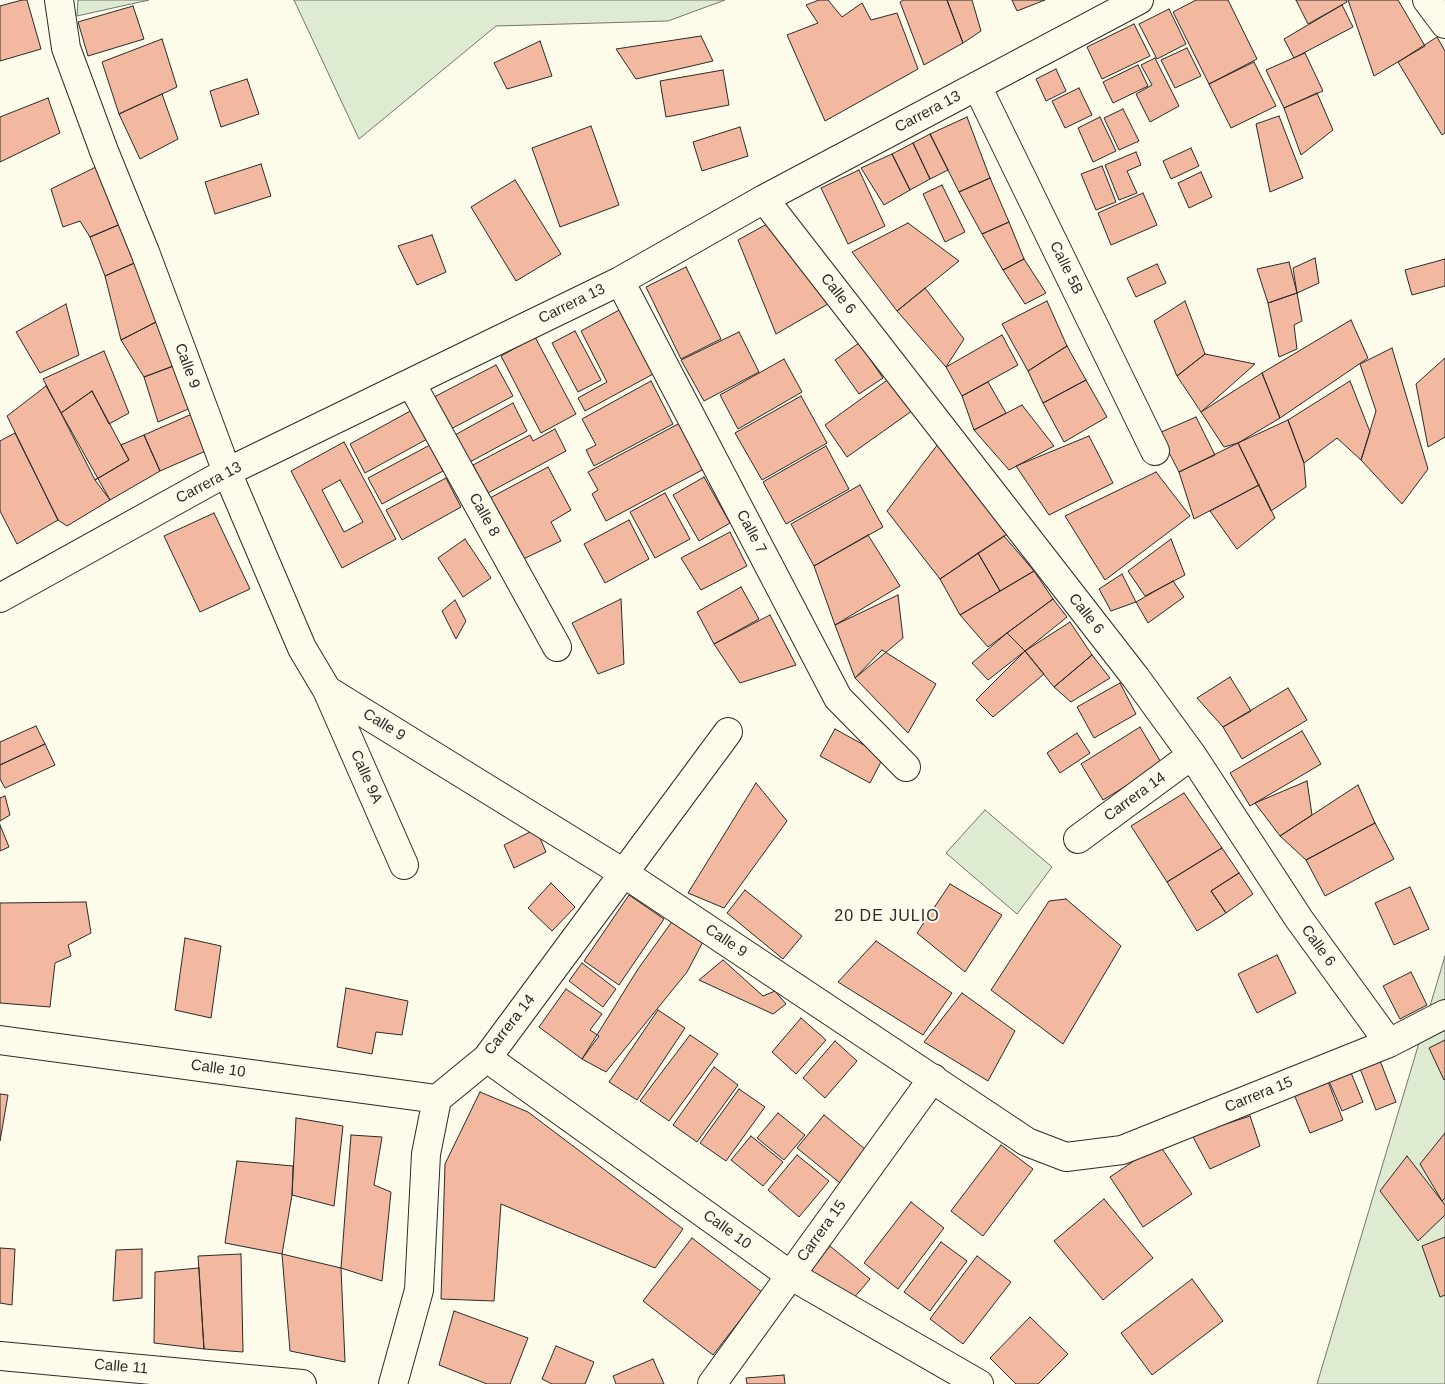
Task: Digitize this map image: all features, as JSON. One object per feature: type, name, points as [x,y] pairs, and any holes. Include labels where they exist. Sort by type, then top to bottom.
[{"type":"street","name":"Calle 9","points":[[59,0],[66,48],[227,472],[302,648],[327,690],[625,874],[1027,1142],[1066,1157]]},
{"type":"street","name":"Carrera 13","points":[[0,598],[227,472],[620,281],[764,199],[977,86],[1122,4]]},
{"type":"street","name":"Calle 5B","points":[[977,86],[1155,451]]},
{"type":"street","name":"Calle 6","points":[[764,199],[1136,678],[1192,755],[1299,920],[1389,1044]]},
{"type":"street","name":"Calle 7","points":[[620,281],[838,698],[906,767]]},
{"type":"street","name":"Calle 8","points":[[411,383],[557,647]]},
{"type":"street","name":"Calle 9A","points":[[327,690],[404,865]]},
{"type":"street","name":"Carrera 14","points":[[437,1098],[486,1058],[625,874],[728,732]]},
{"type":"street","name":"Carrera 14","points":[[1078,839],[1192,755]]},
{"type":"street","name":"Carrera 15","points":[[1066,1157],[1122,1150],[1389,1044],[1445,1014]]},
{"type":"street","name":"Calle 10","points":[[0,1040],[437,1098]]},
{"type":"street","name":"Calle 10","points":[[486,1058],[790,1275],[980,1384]]},
{"type":"street","name":"Carrera 15","points":[[712,1384],[933,1078]]},
{"type":"street","points":[[393,1384],[419,1290],[426,1154],[437,1098]]},
{"type":"street","name":"Calle 11","points":[[0,1356],[302,1384]]},
{"type":"green space","points":[[78,0],[149,0],[77,16]]},
{"type":"green space","points":[[294,0],[725,0],[668,21],[496,26],[359,139]]},
{"type":"green space","points":[[985,810],[1052,867],[1017,914],[946,853]]},
{"type":"green space","points":[[1445,956],[1445,1384],[1317,1384]]},
{"type":"building","points":[[27,0],[41,49],[0,61],[0,6]]},
{"type":"building","points":[[819,0],[828,0],[842,17],[862,3],[871,20],[897,13],[918,69],[825,121],[787,35],[818,23],[806,5]]},
{"type":"building","points":[[903,0],[947,0],[963,43],[924,65],[900,2]]},
{"type":"building","points":[[947,0],[972,0],[981,31],[963,43]]},
{"type":"building","points":[[1012,0],[1045,0],[1017,11]]},
{"type":"building","points":[[1196,0],[1228,0],[1257,59],[1209,84],[1173,12]]},
{"type":"building","points":[[1296,0],[1346,0],[1347,2],[1308,24]]},
{"type":"building","points":[[1348,0],[1398,0],[1425,46],[1374,76]]},
{"type":"building","points":[[1342,5],[1353,27],[1294,58],[1284,39]]},
{"type":"building","points":[[133,6],[144,39],[88,56],[78,22]]},
{"type":"building","points":[[1169,9],[1186,44],[1157,59],[1139,24]]},
{"type":"building","points":[[1134,24],[1150,56],[1102,79],[1087,47]]},
{"type":"building","points":[[701,36],[713,61],[636,79],[616,49]]},
{"type":"building","points":[[1437,37],[1445,51],[1445,133],[1442,135],[1398,62]]},
{"type":"building","points":[[162,39],[177,87],[119,114],[102,62]]},
{"type":"building","points":[[540,41],[552,76],[507,89],[494,63]]},
{"type":"building","points":[[1187,48],[1201,76],[1175,88],[1161,60]]},
{"type":"building","points":[[1305,53],[1323,91],[1284,108],[1266,70]]},
{"type":"building","points":[[1155,58],[1179,106],[1150,122],[1136,94],[1152,85],[1141,65]]},
{"type":"building","points":[[1254,62],[1276,106],[1231,128],[1209,84]]},
{"type":"building","points":[[1138,65],[1148,86],[1113,103],[1103,82]]},
{"type":"building","points":[[1056,69],[1066,91],[1046,101],[1036,79]]},
{"type":"building","points":[[723,70],[729,105],[666,117],[660,81]]},
{"type":"building","points":[[247,79],[259,114],[221,127],[210,91]]},
{"type":"building","points":[[1079,88],[1092,115],[1065,128],[1052,101]]},
{"type":"building","points":[[1317,93],[1333,130],[1301,155],[1284,108]]},
{"type":"building","points":[[162,94],[178,139],[140,159],[119,114]]},
{"type":"building","points":[[48,98],[60,133],[0,162],[0,117]]},
{"type":"building","points":[[1123,109],[1139,141],[1119,150],[1104,118]]},
{"type":"building","points":[[1279,116],[1303,178],[1270,192],[1256,124]]},
{"type":"building","points":[[967,117],[990,178],[959,192],[930,134]]},
{"type":"building","points":[[1100,117],[1116,151],[1093,162],[1078,128]]},
{"type":"building","points":[[591,126],[619,205],[560,227],[532,148]]},
{"type":"building","points":[[740,127],[748,156],[702,171],[693,142]]},
{"type":"building","points":[[930,134],[948,170],[930,179],[913,143]]},
{"type":"building","points":[[913,143],[930,179],[910,190],[892,154]]},
{"type":"building","points":[[1191,148],[1199,166],[1171,179],[1163,161]]},
{"type":"building","points":[[1136,152],[1141,165],[1127,171],[1137,193],[1119,200],[1105,165]]},
{"type":"building","points":[[892,154],[910,190],[884,205],[861,168]]},
{"type":"building","points":[[261,164],[271,196],[215,214],[205,182]]},
{"type":"building","points":[[98,166],[123,223],[90,237],[80,221],[63,227],[51,189]]},
{"type":"building","points":[[1102,166],[1116,202],[1096,210],[1081,174]]},
{"type":"building","points":[[859,170],[885,226],[848,244],[821,188]]},
{"type":"building","points":[[1201,172],[1212,197],[1189,208],[1178,183]]},
{"type":"building","points":[[990,178],[1009,222],[982,234],[959,192]]},
{"type":"building","points":[[515,180],[561,254],[516,281],[471,207]]},
{"type":"building","points":[[942,185],[965,232],[945,242],[923,194]]},
{"type":"building","points":[[1143,193],[1157,225],[1111,245],[1098,213]]},
{"type":"building","points":[[1009,222],[1024,259],[1003,270],[982,234]]},
{"type":"building","points":[[123,223],[139,261],[105,276],[90,237]]},
{"type":"building","points":[[908,223],[959,261],[897,311],[852,252]]},
{"type":"building","points":[[767,224],[828,304],[776,334],[738,240]]},
{"type":"building","points":[[432,235],[446,272],[417,285],[398,246]]},
{"type":"building","points":[[1315,258],[1319,283],[1297,293],[1293,268]]},
{"type":"building","points":[[1024,259],[1046,293],[1025,304],[1003,270]]},
{"type":"building","points":[[1445,259],[1445,286],[1412,295],[1405,270]]},
{"type":"building","points":[[139,261],[158,321],[121,340],[105,276]]},
{"type":"building","points":[[1289,262],[1297,293],[1268,303],[1257,269]]},
{"type":"building","points":[[1157,264],[1166,283],[1136,297],[1127,278]]},
{"type":"building","points":[[686,267],[721,339],[681,359],[646,287]]},
{"type":"building","points":[[925,288],[964,339],[946,367],[897,311]]},
{"type":"building","points":[[1297,293],[1302,321],[1294,325],[1297,349],[1279,357],[1268,303]]},
{"type":"building","points":[[1047,301],[1067,346],[1028,371],[1002,324]]},
{"type":"building","points":[[1185,301],[1205,354],[1177,376],[1154,321]]},
{"type":"building","points":[[66,304],[79,355],[40,373],[16,332]]},
{"type":"building","points":[[621,309],[655,373],[585,411],[578,398],[607,382],[581,331]]},
{"type":"building","points":[[1351,320],[1368,358],[1280,418],[1262,373]]},
{"type":"building","points":[[158,321],[176,365],[144,377],[121,340]]},
{"type":"building","points":[[575,331],[601,380],[578,392],[552,343]]},
{"type":"building","points":[[739,332],[759,372],[704,401],[681,360]]},
{"type":"building","points":[[1002,335],[1018,365],[962,396],[946,367]]},
{"type":"building","points":[[535,337],[576,414],[541,433],[501,356]]},
{"type":"building","points":[[859,343],[883,378],[859,394],[835,360]]},
{"type":"building","points":[[1067,346],[1086,380],[1043,403],[1028,371]]},
{"type":"building","points":[[1392,348],[1428,469],[1402,504],[1361,460],[1376,411],[1360,364]]},
{"type":"building","points":[[104,351],[129,413],[109,424],[92,391],[61,413],[43,379]]},
{"type":"building","points":[[1205,354],[1255,364],[1201,412],[1177,376]]},
{"type":"building","points":[[1445,358],[1445,437],[1428,447],[1416,384]]},
{"type":"building","points":[[784,359],[802,392],[738,429],[720,395]]},
{"type":"building","points":[[176,365],[193,407],[158,422],[144,377]]},
{"type":"building","points":[[496,365],[513,396],[451,429],[434,397]]},
{"type":"building","points":[[1262,373],[1280,418],[1238,443],[1224,447],[1201,412]]},
{"type":"building","points":[[893,376],[916,408],[847,457],[825,425]]},
{"type":"building","points":[[1086,380],[1107,417],[1064,442],[1043,403]]},
{"type":"building","points":[[651,381],[673,424],[594,466],[586,450],[596,445],[582,419]]},
{"type":"building","points":[[1350,381],[1370,432],[1361,460],[1337,438],[1304,463],[1288,420]]},
{"type":"building","points":[[988,382],[1006,413],[974,430],[962,396]]},
{"type":"building","points":[[46,386],[110,500],[67,526],[58,520],[7,416]]},
{"type":"building","points":[[92,391],[129,460],[95,480],[61,413]]},
{"type":"building","points":[[801,396],[827,443],[762,480],[735,433]]},
{"type":"building","points":[[513,403],[527,431],[468,463],[453,436]]},
{"type":"building","points":[[1022,405],[1054,446],[1009,470],[974,430]]},
{"type":"building","points":[[414,409],[429,438],[365,473],[350,444]]},
{"type":"building","points":[[192,414],[208,450],[160,471],[144,435]]},
{"type":"building","points":[[1196,417],[1215,455],[1179,472],[1159,433]]},
{"type":"building","points":[[1288,420],[1304,463],[1306,487],[1271,511],[1238,443]]},
{"type":"building","points":[[680,423],[704,469],[606,521],[592,494],[598,490],[588,472]]},
{"type":"building","points":[[555,429],[566,451],[488,493],[473,465],[530,435],[533,441]]},
{"type":"building","points":[[15,433],[58,520],[17,544],[0,511],[0,441]]},
{"type":"building","points":[[144,435],[160,471],[110,500],[95,480],[129,460],[121,445]]},
{"type":"building","points":[[1089,436],[1113,483],[1049,515],[1016,466]]},
{"type":"building","points":[[344,442],[396,539],[342,568],[291,471]],"holes":[[[340,480],[363,522],[344,532],[322,490]]]},
{"type":"building","points":[[1238,443],[1259,485],[1194,519],[1179,472]]},
{"type":"building","points":[[938,444],[1012,531],[940,579],[887,511]]},
{"type":"building","points":[[430,445],[443,471],[382,504],[368,478]]},
{"type":"building","points":[[826,446],[849,489],[786,524],[763,482]]},
{"type":"building","points":[[548,467],[571,510],[551,522],[561,541],[517,562],[488,499]]},
{"type":"building","points":[[1156,472],[1190,516],[1105,580],[1065,516]]},
{"type":"building","points":[[704,477],[730,523],[699,541],[673,495]]},
{"type":"building","points":[[446,478],[461,507],[402,540],[386,510]]},
{"type":"building","points":[[860,485],[883,527],[814,566],[791,524]]},
{"type":"building","points":[[1259,485],[1275,518],[1237,549],[1210,511]]},
{"type":"building","points":[[665,493],[690,539],[655,558],[630,512]]},
{"type":"building","points":[[214,513],[250,589],[200,612],[164,536]]},
{"type":"building","points":[[629,520],[649,559],[605,583],[584,544]]},
{"type":"building","points":[[730,532],[747,566],[701,590],[681,558]]},
{"type":"building","points":[[868,535],[900,586],[835,625],[814,566]]},
{"type":"building","points":[[1004,536],[1034,571],[1000,591],[978,553]]},
{"type":"building","points":[[465,539],[491,578],[463,597],[438,558]]},
{"type":"building","points":[[1171,539],[1185,575],[1145,596],[1128,571]]},
{"type":"building","points":[[978,553],[1000,591],[960,615],[940,579]]},
{"type":"building","points":[[1034,571],[1053,599],[988,647],[960,615]]},
{"type":"building","points":[[1122,574],[1136,602],[1111,611],[1099,589]]},
{"type":"building","points":[[1173,581],[1184,597],[1148,623],[1136,602]]},
{"type":"building","points":[[741,587],[759,619],[714,644],[697,612]]},
{"type":"building","points":[[898,595],[903,638],[855,678],[835,625]]},
{"type":"building","points":[[621,599],[624,664],[598,674],[572,623]]},
{"type":"building","points":[[1053,599],[1067,617],[1025,651],[1007,633]]},
{"type":"building","points":[[455,600],[466,621],[456,639],[442,611]]},
{"type":"building","points":[[770,615],[796,665],[740,683],[714,644]]},
{"type":"building","points":[[1070,622],[1092,655],[1054,687],[1025,651]]},
{"type":"building","points":[[1007,633],[1025,651],[988,680],[972,663]]},
{"type":"building","points":[[882,650],[936,684],[908,733],[855,678]]},
{"type":"building","points":[[1025,651],[1044,674],[993,717],[976,700]]},
{"type":"building","points":[[1092,655],[1110,678],[1071,702],[1054,687]]},
{"type":"building","points":[[1230,677],[1251,711],[1223,727],[1197,698]]},
{"type":"building","points":[[1120,683],[1136,714],[1094,738],[1077,707]]},
{"type":"building","points":[[1288,688],[1307,720],[1242,759],[1223,727]]},
{"type":"building","points":[[36,726],[45,744],[0,765],[0,742]]},
{"type":"building","points":[[1140,727],[1162,764],[1103,800],[1081,764]]},
{"type":"building","points":[[835,729],[884,756],[870,783],[820,756]]},
{"type":"building","points":[[1302,731],[1321,764],[1250,806],[1230,773]]},
{"type":"building","points":[[1077,733],[1090,753],[1060,773],[1047,753]]},
{"type":"building","points":[[45,744],[55,765],[5,788],[0,779],[0,765]]},
{"type":"building","points":[[1307,781],[1312,815],[1280,836],[1255,803]]},
{"type":"building","points":[[756,783],[787,821],[724,908],[688,893]]},
{"type":"building","points":[[1358,785],[1375,823],[1306,860],[1280,836]]},
{"type":"building","points":[[1184,793],[1222,848],[1167,882],[1131,826]]},
{"type":"building","points":[[5,796],[10,815],[0,821],[0,798]]},
{"type":"building","points":[[1375,823],[1394,859],[1325,896],[1306,860]]},
{"type":"building","points":[[0,825],[9,847],[0,851]]},
{"type":"building","points":[[536,829],[546,852],[514,868],[504,845]]},
{"type":"building","points":[[1222,848],[1239,873],[1211,891],[1226,913],[1197,931],[1167,882]]},
{"type":"building","points":[[1239,873],[1253,894],[1226,913],[1211,891]]},
{"type":"building","points":[[551,883],[575,907],[552,931],[528,908]]},
{"type":"building","points":[[950,884],[1002,915],[965,972],[917,933]]},
{"type":"building","points":[[1410,887],[1429,929],[1394,945],[1375,903]]},
{"type":"building","points":[[745,890],[802,936],[783,959],[727,913]]},
{"type":"building","points":[[629,895],[664,919],[619,985],[584,961]]},
{"type":"building","points":[[1066,899],[1121,946],[1063,1044],[991,990],[1049,901]]},
{"type":"building","points":[[86,902],[91,933],[68,945],[71,956],[55,963],[50,1007],[0,1003],[0,903]]},
{"type":"building","points":[[676,916],[706,936],[687,972],[606,1072],[582,1059],[638,969]]},
{"type":"building","points":[[185,938],[221,946],[211,1018],[175,1010]]},
{"type":"building","points":[[876,941],[952,993],[923,1035],[838,982]]},
{"type":"building","points":[[1277,955],[1296,993],[1257,1013],[1238,974]]},
{"type":"building","points":[[723,960],[763,996],[775,991],[786,1004],[773,1014],[699,980]]},
{"type":"building","points":[[582,963],[616,989],[603,1007],[569,981]]},
{"type":"building","points":[[1411,972],[1427,1005],[1400,1019],[1383,986]]},
{"type":"building","points":[[346,988],[408,1001],[402,1035],[376,1032],[372,1054],[337,1047]]},
{"type":"building","points":[[566,989],[602,1014],[590,1030],[599,1036],[582,1059],[539,1027]]},
{"type":"building","points":[[962,993],[1015,1031],[988,1081],[924,1042]]},
{"type":"building","points":[[658,1010],[685,1028],[637,1100],[609,1082]]},
{"type":"building","points":[[801,1018],[826,1040],[796,1074],[772,1052]]},
{"type":"building","points":[[690,1035],[718,1054],[669,1121],[640,1101]]},
{"type":"building","points":[[1445,1040],[1445,1079],[1444,1080],[1429,1048]]},
{"type":"building","points":[[835,1041],[857,1061],[825,1098],[803,1078]]},
{"type":"building","points":[[1379,1058],[1396,1102],[1376,1110],[1359,1066]]},
{"type":"building","points":[[1347,1063],[1363,1102],[1342,1111],[1325,1072]]},
{"type":"building","points":[[714,1067],[738,1085],[697,1142],[673,1125]]},
{"type":"building","points":[[1325,1074],[1343,1120],[1310,1133],[1291,1087]]},
{"type":"building","points":[[739,1089],[765,1107],[726,1161],[700,1143]]},
{"type":"building","points":[[480,1092],[528,1112],[683,1229],[655,1268],[501,1204],[494,1301],[441,1299],[445,1164]]},
{"type":"building","points":[[0,1094],[8,1095],[0,1141]]},
{"type":"building","points":[[778,1113],[805,1135],[784,1160],[757,1138]]},
{"type":"building","points":[[824,1115],[866,1150],[840,1183],[797,1148]]},
{"type":"building","points":[[1250,1116],[1260,1146],[1210,1169],[1192,1135]]},
{"type":"building","points":[[296,1118],[343,1126],[334,1206],[292,1195]]},
{"type":"building","points":[[1445,1133],[1445,1198],[1442,1201],[1420,1164]]},
{"type":"building","points":[[351,1135],[382,1137],[374,1185],[391,1192],[382,1281],[341,1268]]},
{"type":"building","points":[[751,1136],[783,1162],[763,1186],[731,1160]]},
{"type":"building","points":[[1159,1144],[1192,1194],[1143,1227],[1110,1177]]},
{"type":"building","points":[[1001,1145],[1033,1169],[983,1236],[951,1211]]},
{"type":"building","points":[[797,1155],[829,1181],[799,1217],[768,1190]]},
{"type":"building","points":[[1407,1156],[1445,1205],[1445,1215],[1418,1241],[1380,1191]]},
{"type":"building","points":[[237,1161],[293,1166],[292,1195],[282,1254],[225,1243]]},
{"type":"building","points":[[1104,1199],[1153,1258],[1103,1300],[1054,1241]]},
{"type":"building","points":[[911,1202],[944,1228],[898,1289],[864,1263]]},
{"type":"building","points":[[1445,1237],[1445,1295],[1440,1297],[1422,1246]]},
{"type":"building","points":[[692,1238],[762,1292],[713,1355],[643,1301]]},
{"type":"building","points":[[941,1242],[967,1261],[930,1311],[904,1292]]},
{"type":"building","points":[[830,1246],[870,1279],[847,1306],[803,1280]]},
{"type":"building","points":[[0,1248],[15,1249],[12,1305],[0,1303]]},
{"type":"building","points":[[142,1249],[142,1298],[113,1301],[116,1250]]},
{"type":"building","points":[[241,1254],[243,1352],[204,1349],[198,1256]]},
{"type":"building","points":[[282,1254],[341,1268],[345,1362],[290,1351]]},
{"type":"building","points":[[977,1256],[1011,1282],[963,1344],[930,1319]]},
{"type":"building","points":[[199,1268],[204,1349],[154,1343],[155,1272]]},
{"type":"building","points":[[1192,1279],[1223,1321],[1152,1375],[1121,1333]]},
{"type":"building","points":[[454,1311],[528,1338],[510,1384],[487,1384],[439,1365]]},
{"type":"building","points":[[1030,1317],[1068,1354],[1038,1384],[1016,1384],[990,1358]]},
{"type":"building","points":[[556,1346],[594,1362],[585,1384],[552,1384],[542,1379]]},
{"type":"building","points":[[653,1359],[664,1384],[616,1384],[613,1376]]},
{"type":"building","points":[[784,1375],[785,1384],[747,1384],[746,1378]]},
{"type":"district","name":"20 DE JULIO","points":[[887,917]]}]
